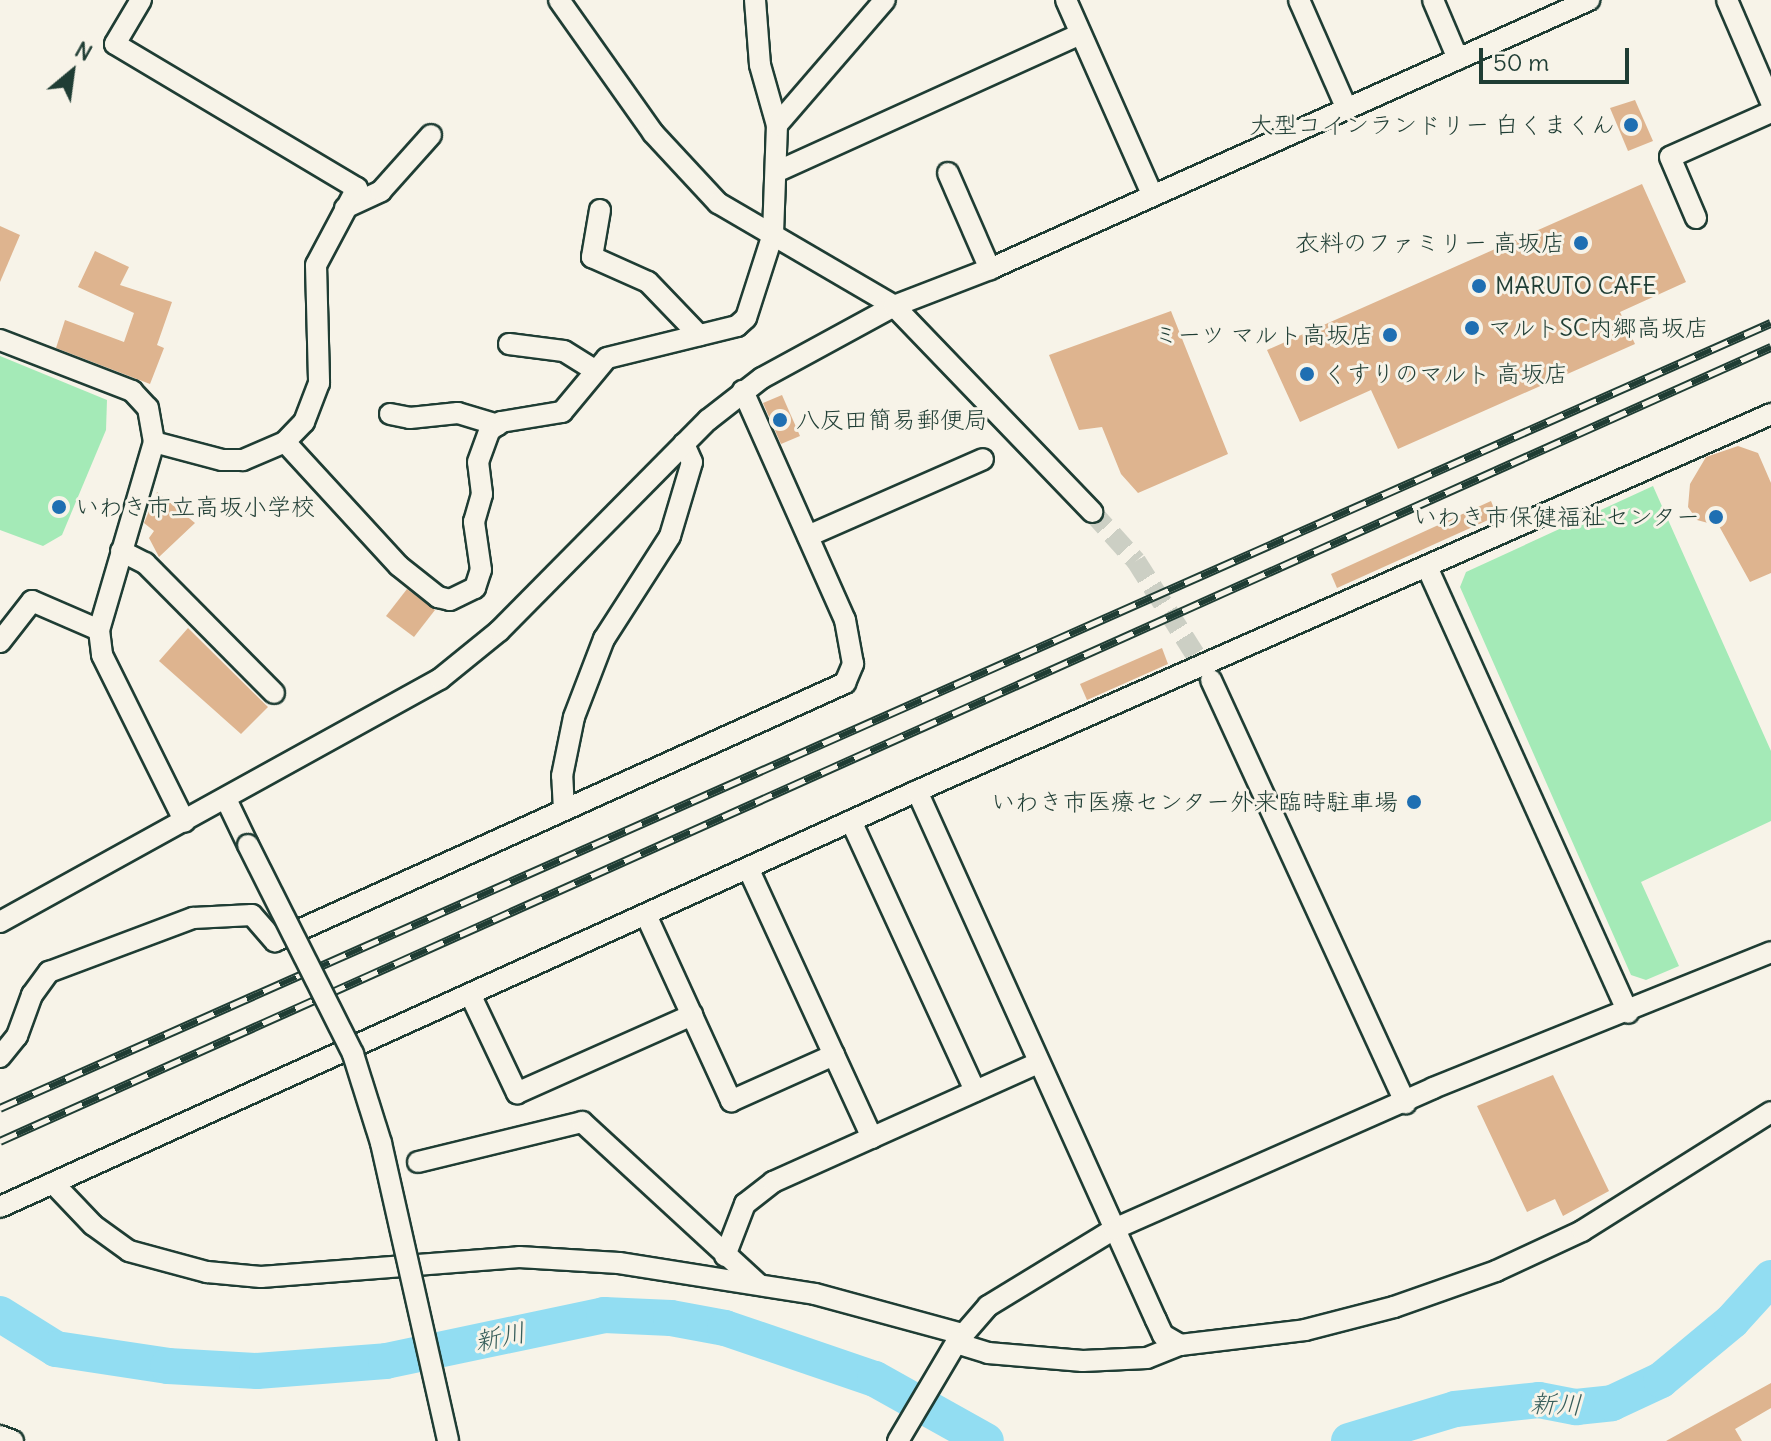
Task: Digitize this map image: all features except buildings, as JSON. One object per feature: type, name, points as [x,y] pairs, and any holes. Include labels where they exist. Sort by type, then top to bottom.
[{"type":"street","points":[[141,0],[115,44],[357,188],[316,265],[319,383],[304,422],[285,442],[243,460],[222,460],[154,442]]},
{"type":"street","points":[[559,0],[688,174],[718,203],[894,306],[1092,512]]},
{"type":"street","points":[[285,442],[399,566],[438,597],[450,600],[480,581],[474,522],[482,494],[478,462],[489,431],[498,425],[562,412],[593,369],[607,358],[737,326],[746,318],[773,234],[776,172],[777,125],[760,65],[755,0]]},
{"type":"street","points":[[777,125],[885,0]]},
{"type":"street","points":[[1066,0],[1151,192]]},
{"type":"street","points":[[1299,0],[1346,107]]},
{"type":"street","points":[[1433,0],[1458,59]]},
{"type":"street","points":[[0,922],[226,799],[472,656],[684,444],[743,391],[894,306],[990,269],[1151,192],[1589,0]]},
{"type":"street","points":[[1727,0],[1771,102]]},
{"type":"street","points":[[776,172],[1080,34]]},
{"type":"street","points":[[1696,218],[1670,157],[1771,112]]},
{"type":"street","points":[[345,208],[381,191],[431,135]]},
{"type":"street","points":[[948,173],[990,269]]},
{"type":"street","points":[[600,210],[592,257],[648,282],[699,335]]},
{"type":"street","points":[[0,340],[132,391],[148,408],[154,442],[99,630],[102,655],[185,822]]},
{"type":"street","points":[[509,344],[564,351],[593,369]]},
{"type":"street","points":[[0,1057],[17,1036],[32,995],[49,972],[193,918],[252,915],[275,941],[845,683],[853,664],[845,620],[743,391]]},
{"type":"street","points":[[390,414],[410,418],[458,413],[498,425]]},
{"type":"street","points":[[0,1207],[917,791],[1771,414]]},
{"type":"street","points":[[564,810],[562,776],[574,717],[604,639],[670,536],[692,462],[684,444]]},
{"type":"street","points":[[808,536],[983,459]]},
{"type":"street","points":[[121,551],[145,563],[274,693]]},
{"type":"street","points":[[1427,567],[1628,1013]]},
{"type":"street","points":[[0,642],[32,601],[99,630]]},
{"type":"street","points":[[1211,680],[1406,1103]]},
{"type":"street","points":[[917,791],[1163,1335],[1180,1345]]},
{"type":"street","points":[[226,799],[353,1054],[381,1143],[448,1441]]},
{"type":"street","points":[[851,821],[975,1091]]},
{"type":"street","points":[[748,868],[872,1138]]},
{"type":"street","points":[[646,915],[731,1101],[834,1055]]},
{"type":"street","points":[[898,1441],[956,1344],[1001,1295],[1114,1229],[1406,1103],[1771,952]]},
{"type":"street","points":[[470,994],[517,1093],[692,1015]]},
{"type":"street","points":[[725,1256],[751,1196],[1038,1063]]},
{"type":"street","points":[[53,1183],[93,1225],[129,1251],[207,1272],[261,1277],[519,1257],[619,1263],[757,1283],[988,1353],[1083,1361],[1147,1358],[1180,1345],[1305,1330],[1394,1307],[1496,1271],[1582,1231],[1771,1112]]},
{"type":"street","points":[[418,1162],[582,1122],[757,1283]]},
{"type":"street","points":[[0,1436],[13,1441]]},
{"type":"green space","points":[[0,356],[107,400],[106,430],[62,535],[43,546],[0,530]]},
{"type":"green space","points":[[1653,486],[1771,751],[1771,821],[1641,882],[1679,966],[1646,980],[1631,975],[1460,587],[1466,572]]},
{"type":"waterway","name":"新川","points":[[1349,1441],[1455,1409],[1539,1400],[1576,1407],[1612,1403],[1661,1380],[1732,1321],[1771,1278]]},
{"type":"waterway","name":"新川","points":[[0,1314],[56,1349],[168,1366],[257,1371],[386,1361],[604,1315],[671,1318],[725,1328],[875,1379],[986,1441]]},
{"type":"tunnel","points":[[1092,512],[1136,561],[1210,678]]},
{"type":"railway","points":[[0,1108],[1771,323]]},
{"type":"railway","points":[[0,1141],[1771,347]]},
{"type":"place","name":"大型コインランドリー 白くまくん","points":[[1631,125]]},
{"type":"place","name":"衣料のファミリー 高坂店","points":[[1581,243]]},
{"type":"place","name":"MARUTO CAFE","points":[[1479,286]]},
{"type":"place","name":"マルトSC内郷高坂店","points":[[1472,328]]},
{"type":"place","name":"ミーツ マルト高坂店","points":[[1390,335]]},
{"type":"place","name":"くすりのマルト 高坂店","points":[[1307,374]]},
{"type":"place","name":"八反田簡易郵便局","points":[[780,420]]},
{"type":"place","name":"いわき市立高坂小学校","points":[[59,507]]},
{"type":"place","name":"いわき市保健福祉センター","points":[[1716,517]]},
{"type":"place","name":"いわき市医療センター外来臨時駐車場","points":[[1414,802]]}]
